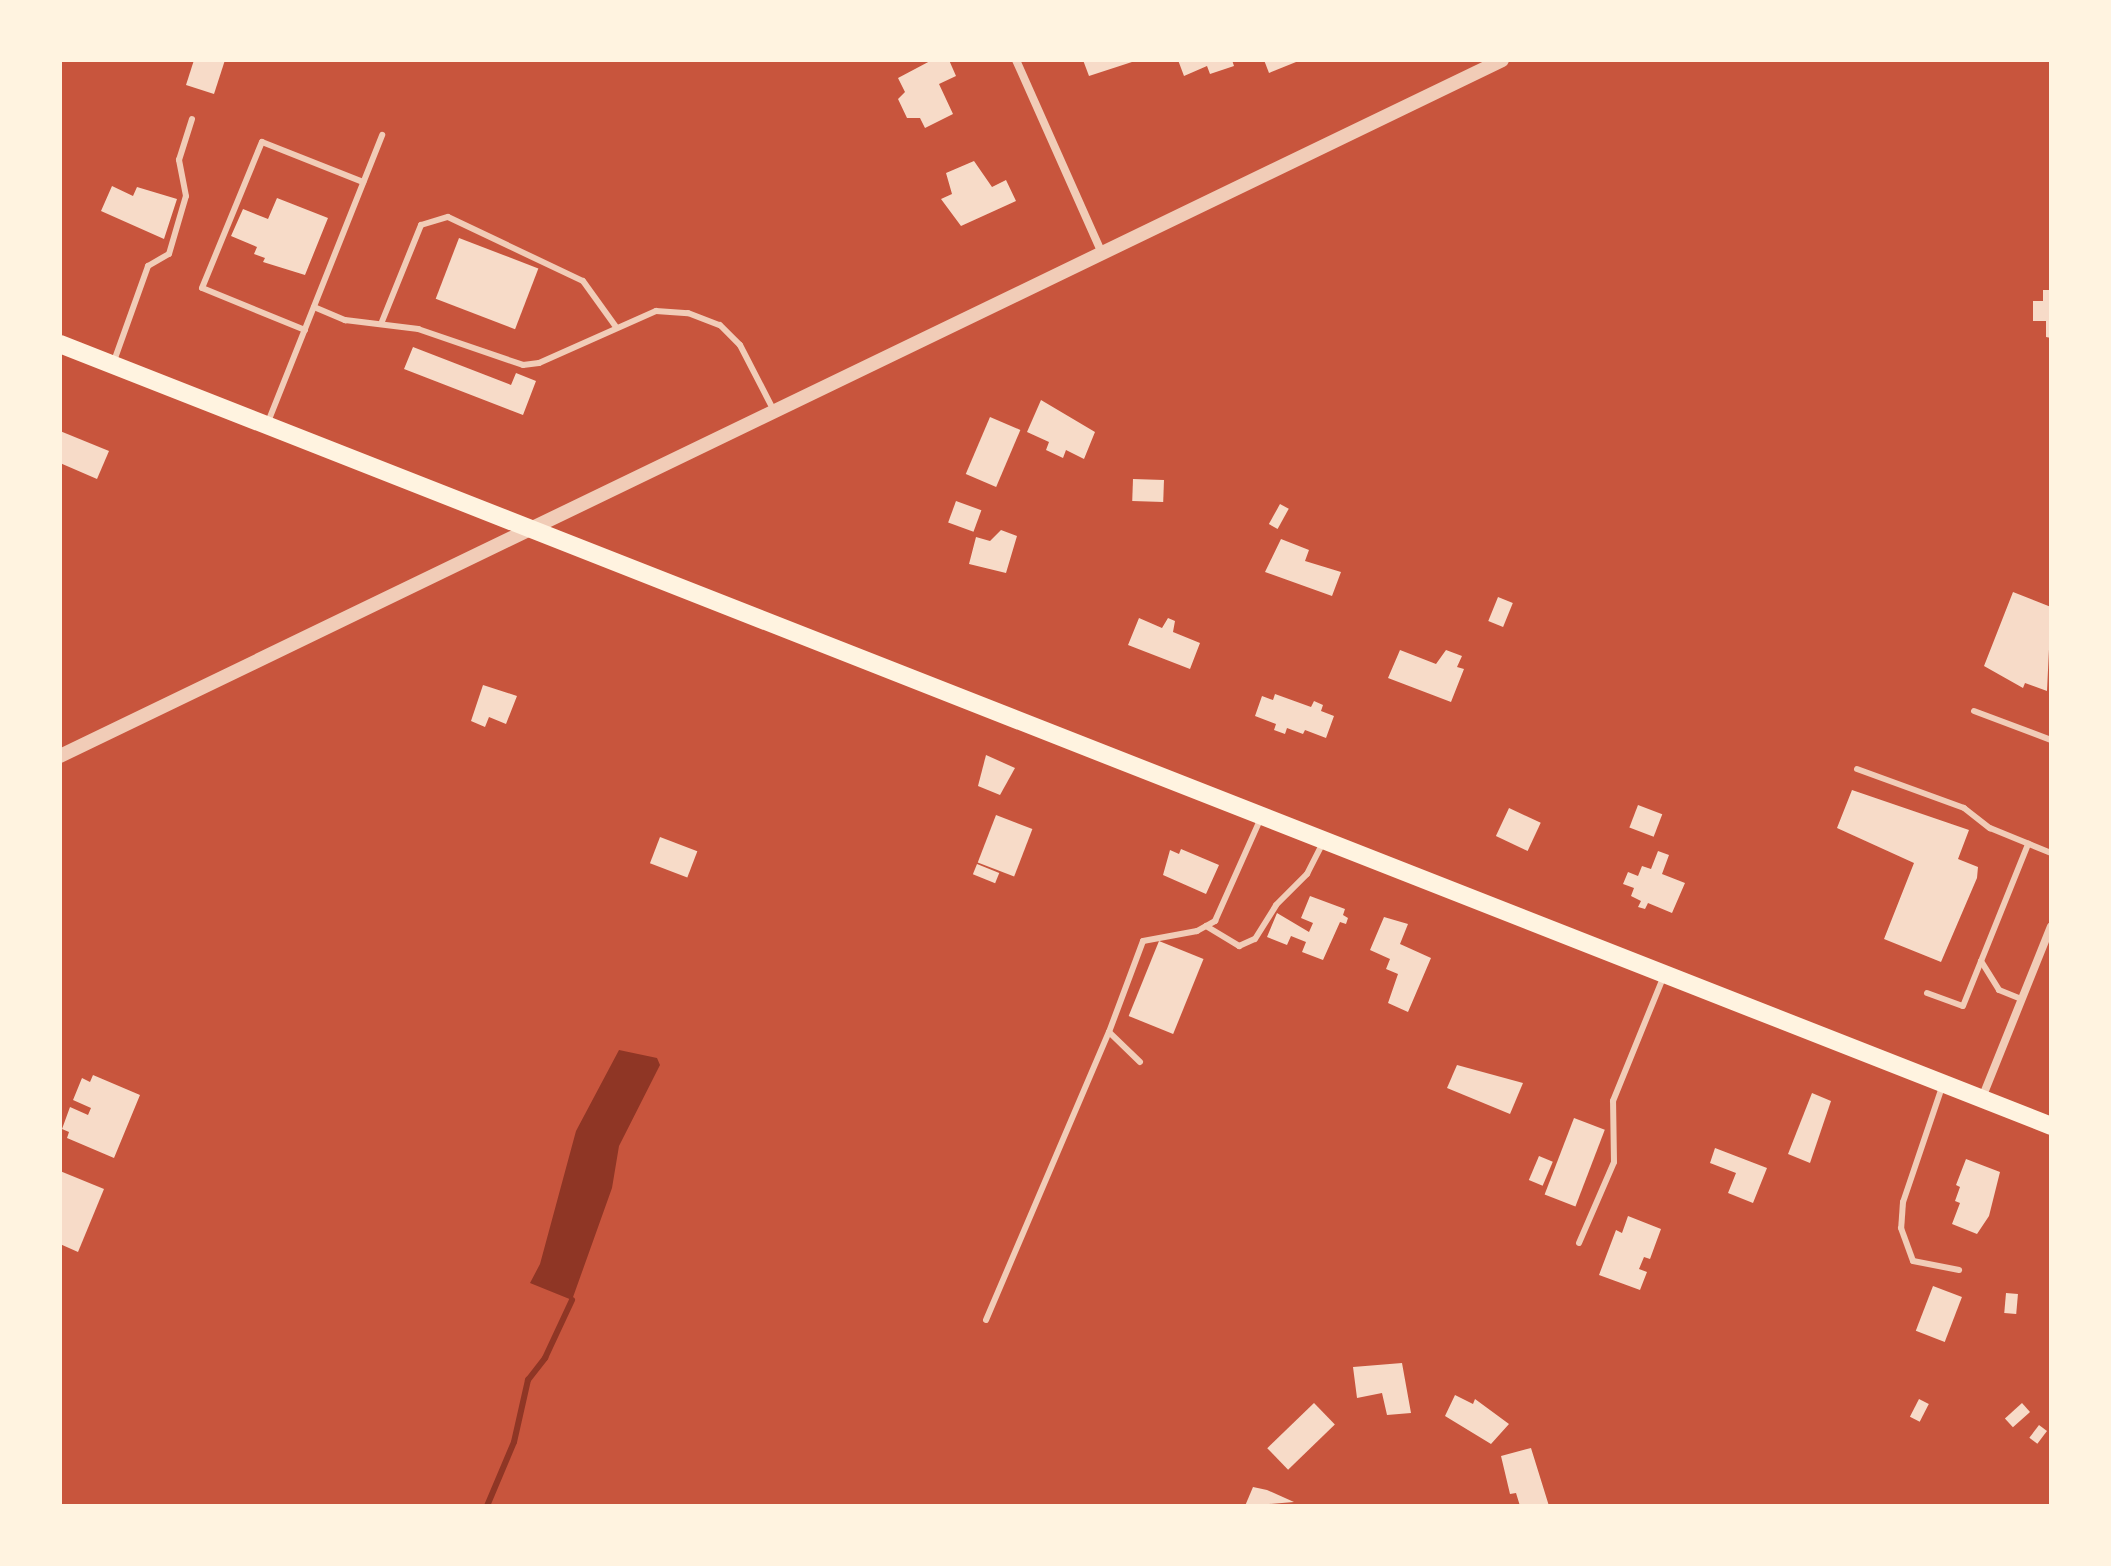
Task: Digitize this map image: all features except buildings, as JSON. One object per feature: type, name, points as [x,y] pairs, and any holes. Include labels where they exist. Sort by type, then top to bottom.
[{"type":"main road","points":[[60,344],[2051,1126]]},
{"type":"street","points":[[1016,60],[1102,253]]},
{"type":"street","points":[[60,756],[1502,60]]},
{"type":"street","points":[[1982,1099],[2051,926]]},
{"type":"lane","points":[[113,365],[144,274],[169,254],[186,196],[179,160],[192,119]]},
{"type":"lane","points":[[267,426],[382,135]]},
{"type":"lane","points":[[305,330],[202,288],[262,142],[363,182]]},
{"type":"lane","points":[[381,324],[421,225],[448,217],[583,281],[616,327]]},
{"type":"lane","points":[[314,307],[345,320],[418,329],[523,365],[539,363],[656,311],[688,313],[720,325],[740,345],[774,411]]},
{"type":"lane","points":[[1974,711],[2051,740]]},
{"type":"lane","points":[[1857,769],[1964,808],[1990,828],[2051,853]]},
{"type":"lane","points":[[986,1320],[1109,1032],[1143,941],[1206,926],[1220,911],[1262,816]]},
{"type":"lane","points":[[1206,926],[1239,946],[1255,939],[1276,905],[1307,874],[1324,841]]},
{"type":"lane","points":[[1927,993],[1963,1006],[2028,844]]},
{"type":"lane","points":[[1981,961],[1999,990],[2021,999]]},
{"type":"lane","points":[[1579,1243],[1614,1162],[1613,1101],[1665,975]]},
{"type":"lane","points":[[1109,1032],[1140,1062]]},
{"type":"lane","points":[[1943,1084],[1903,1202],[1901,1228],[1913,1261],[1959,1270]]},
{"type":"shaded area","points":[[619,1050],[657,1058],[660,1065],[619,1146],[612,1188],[572,1300],[530,1283],[540,1264],[576,1131]]},
{"type":"waterway","points":[[487,1506],[514,1442],[528,1380],[545,1358],[572,1300]]}]
